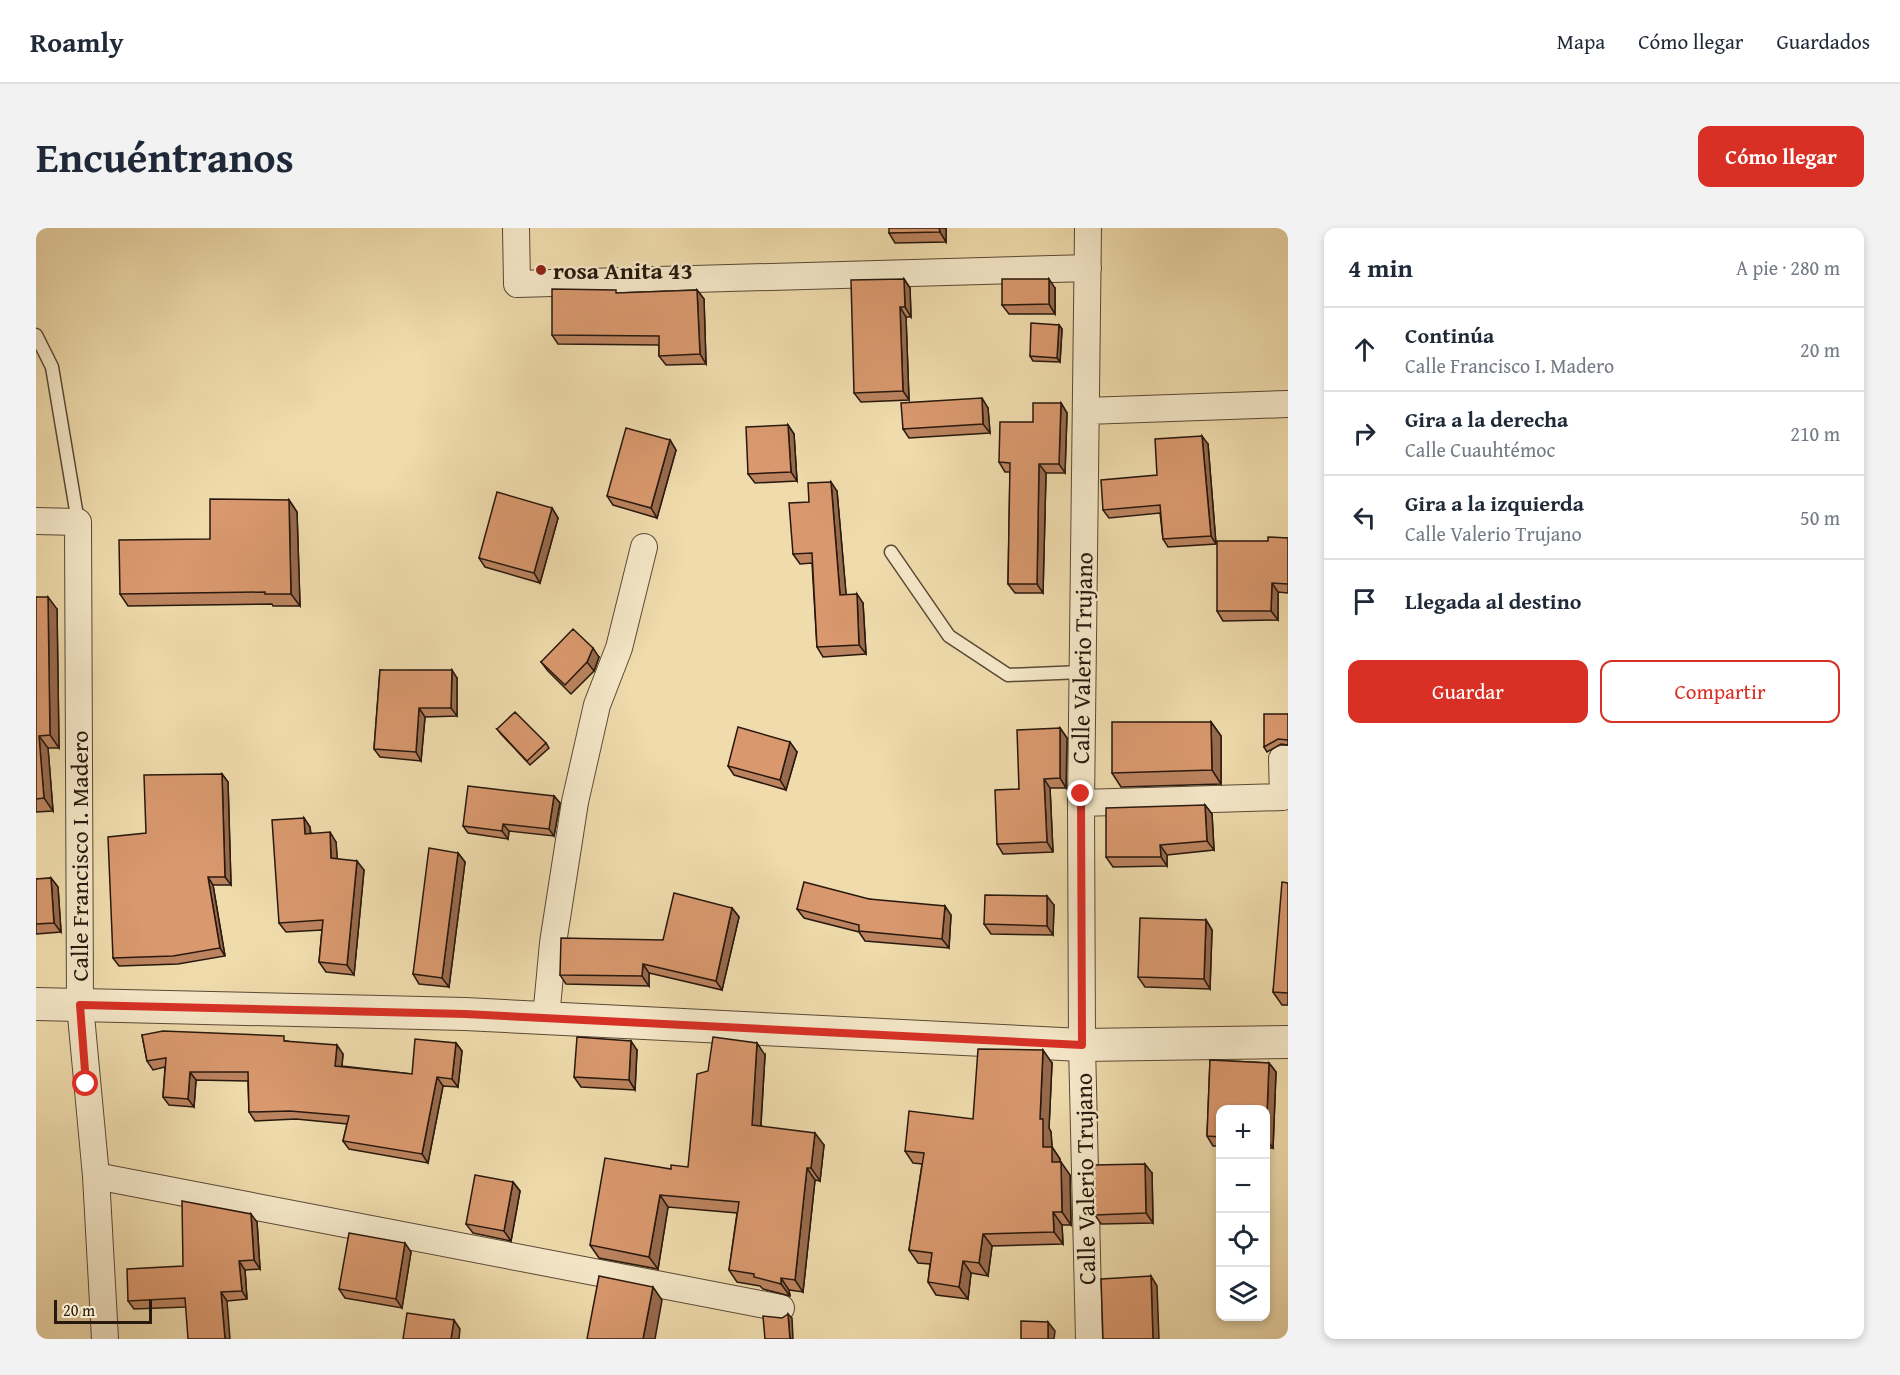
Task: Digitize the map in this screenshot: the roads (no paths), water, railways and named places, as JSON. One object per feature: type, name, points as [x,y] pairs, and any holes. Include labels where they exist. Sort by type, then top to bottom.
[{"type":"street","points":[[516,228],[517,284],[1088,268]]},
{"type":"street","name":"Calle Valerio Trujano","points":[[1088,228],[1081,803],[1082,1045],[1089,1339]]},
{"type":"street","points":[[1086,411],[1288,404]]},
{"type":"street","points":[[36,521],[78,522]]},
{"type":"street","name":"Calle Francisco I. Madero","points":[[78,522],[80,1005],[96,1176],[105,1339]]},
{"type":"street","points":[[546,1018],[553,943],[575,802],[597,705],[619,648],[644,547]]},
{"type":"street","points":[[1081,803],[1284,797],[1282,759],[1288,759]]},
{"type":"street","points":[[36,1004],[546,1018],[1082,1045],[1288,1042]]},
{"type":"street","points":[[96,1176],[781,1308]]},
{"type":"lane","points":[[36,335],[52,368],[78,522]]},
{"type":"lane","points":[[891,552],[949,636],[1008,675],[1082,672]]},
{"type":"place","name":"rosa Anita 43","points":[[541,270]]}]
